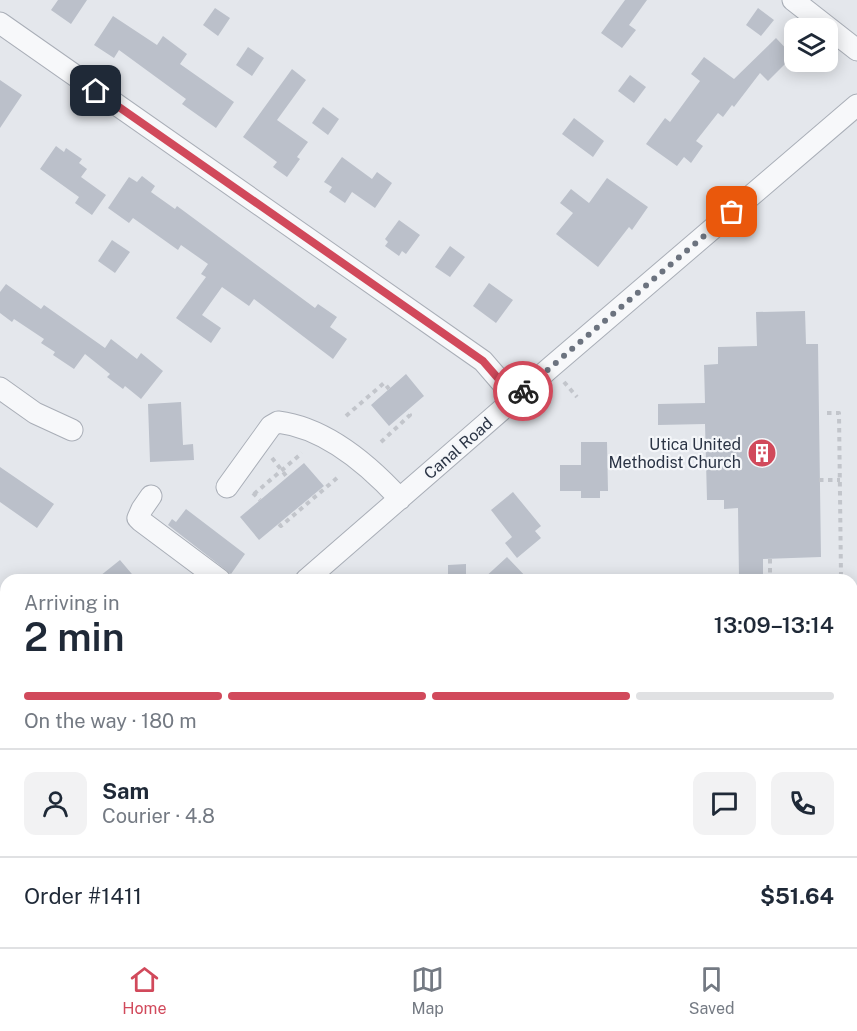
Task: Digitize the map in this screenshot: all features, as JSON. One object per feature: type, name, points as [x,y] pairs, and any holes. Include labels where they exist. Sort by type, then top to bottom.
[{"type":"street","points":[[793,0],[857,50]]},
{"type":"street","points":[[0,23],[483,361],[515,398]]},
{"type":"street","name":"Canal Road","points":[[313,574],[857,105]]},
{"type":"street","points":[[0,388],[35,413],[72,430]]},
{"type":"street","points":[[227,487],[272,426],[278,422],[322,435],[378,475],[400,499]]},
{"type":"street","points":[[151,496],[138,518],[212,574]]},
{"type":"path","points":[[564,382],[577,397]]},
{"type":"path","points":[[346,416],[384,384],[389,389]]},
{"type":"path","points":[[381,442],[410,415],[407,411]]},
{"type":"path","points":[[827,413],[839,413],[841,574]]},
{"type":"path","points":[[254,494],[302,453]]},
{"type":"path","points":[[271,458],[287,477]]},
{"type":"path","points":[[279,524],[281,526],[337,478]]},
{"type":"path","points":[[819,480],[840,480]]},
{"type":"path","points":[[249,488],[260,500]]},
{"type":"path","points":[[770,559],[770,574]]},
{"type":"building","points":[[58,0],[87,0],[71,24],[51,10]]},
{"type":"building","points":[[625,0],[647,0],[629,25],[636,30],[622,48],[601,33]]},
{"type":"building","points":[[215,8],[230,18],[218,36],[203,25]]},
{"type":"building","points":[[758,8],[774,20],[761,36],[746,25]]},
{"type":"building","points":[[113,16],[157,45],[163,36],[187,54],[180,64],[234,102],[216,128],[182,104],[186,99],[119,50],[114,58],[94,45]]},
{"type":"building","points":[[776,38],[784,46],[784,65],[768,81],[760,73],[734,107],[732,105],[723,117],[718,113],[696,141],[703,146],[691,163],[684,157],[677,166],[646,144],[665,118],[670,122],[700,81],[691,74],[704,57],[734,79]]},
{"type":"building","points":[[248,47],[264,58],[252,76],[236,65]]},
{"type":"building","points":[[292,69],[306,80],[277,120],[308,142],[297,157],[300,159],[287,177],[273,167],[277,162],[243,137]]},
{"type":"building","points":[[630,75],[646,87],[634,103],[618,91]]},
{"type":"building","points":[[0,80],[22,95],[0,128]]},
{"type":"building","points":[[323,107],[339,119],[328,135],[312,123]]},
{"type":"building","points":[[574,118],[604,141],[593,157],[562,134]]},
{"type":"building","points":[[56,146],[64,152],[66,148],[82,159],[79,163],[87,169],[81,177],[106,195],[92,215],[75,203],[79,197],[40,169]]},
{"type":"building","points":[[342,157],[372,179],[377,172],[392,183],[375,208],[352,192],[345,203],[329,192],[332,187],[324,182]]},
{"type":"building","points":[[142,176],[155,186],[151,192],[175,209],[177,206],[315,308],[318,304],[337,317],[330,327],[347,339],[333,359],[254,299],[249,306],[222,287],[202,315],[221,328],[211,343],[176,318],[206,277],[201,274],[208,264],[181,245],[178,250],[133,218],[129,223],[108,208],[129,177],[137,182]]},
{"type":"building","points":[[607,178],[648,207],[632,230],[629,227],[598,267],[556,234],[573,213],[560,203],[571,189],[589,203]]},
{"type":"building","points":[[399,220],[420,235],[406,254],[402,251],[399,256],[385,246],[388,242],[385,239]]},
{"type":"building","points":[[112,240],[130,252],[115,273],[98,261]]},
{"type":"building","points":[[450,246],[465,257],[450,277],[435,267]]},
{"type":"building","points":[[489,283],[513,300],[496,323],[473,306]]},
{"type":"building","points":[[6,284],[41,309],[44,305],[105,348],[111,339],[137,359],[141,353],[163,371],[141,399],[125,386],[123,389],[107,377],[110,374],[85,354],[74,369],[53,355],[55,352],[41,343],[44,339],[14,319],[12,322],[0,313],[0,292]]},
{"type":"building","name":"Utica United Methodist Church","points":[[805,311],[806,344],[818,344],[821,557],[763,559],[763,574],[739,574],[738,508],[724,509],[724,500],[707,500],[705,424],[658,425],[658,404],[705,403],[704,365],[718,364],[718,347],[757,346],[756,312]]},
{"type":"building","points":[[406,374],[424,396],[389,426],[371,405]]},
{"type":"building","points":[[181,402],[183,445],[193,444],[194,460],[150,462],[148,404]]},
{"type":"building","points":[[581,442],[607,442],[608,491],[600,491],[600,498],[581,498],[581,491],[560,491],[560,465],[581,465]]},
{"type":"building","points":[[304,463],[324,486],[259,540],[240,517]]},
{"type":"building","points":[[0,467],[54,504],[37,528],[0,502]]},
{"type":"building","points":[[513,492],[541,526],[535,531],[541,538],[517,558],[505,543],[512,537],[491,510]]},
{"type":"building","points":[[186,509],[245,554],[231,574],[168,525],[172,519],[176,522]]},
{"type":"building","points":[[507,557],[523,574],[489,574]]},
{"type":"building","points":[[120,560],[132,574],[102,574]]},
{"type":"building","points":[[466,564],[466,574],[448,574],[448,565]]},
{"type":"way so far","points":[[523,391],[732,212]]},
{"type":"place","name":"Utica United Methodist Church","points":[[762,453]]},
{"type":"route","points":[[96,91],[483,361],[515,398],[523,391]]}]
